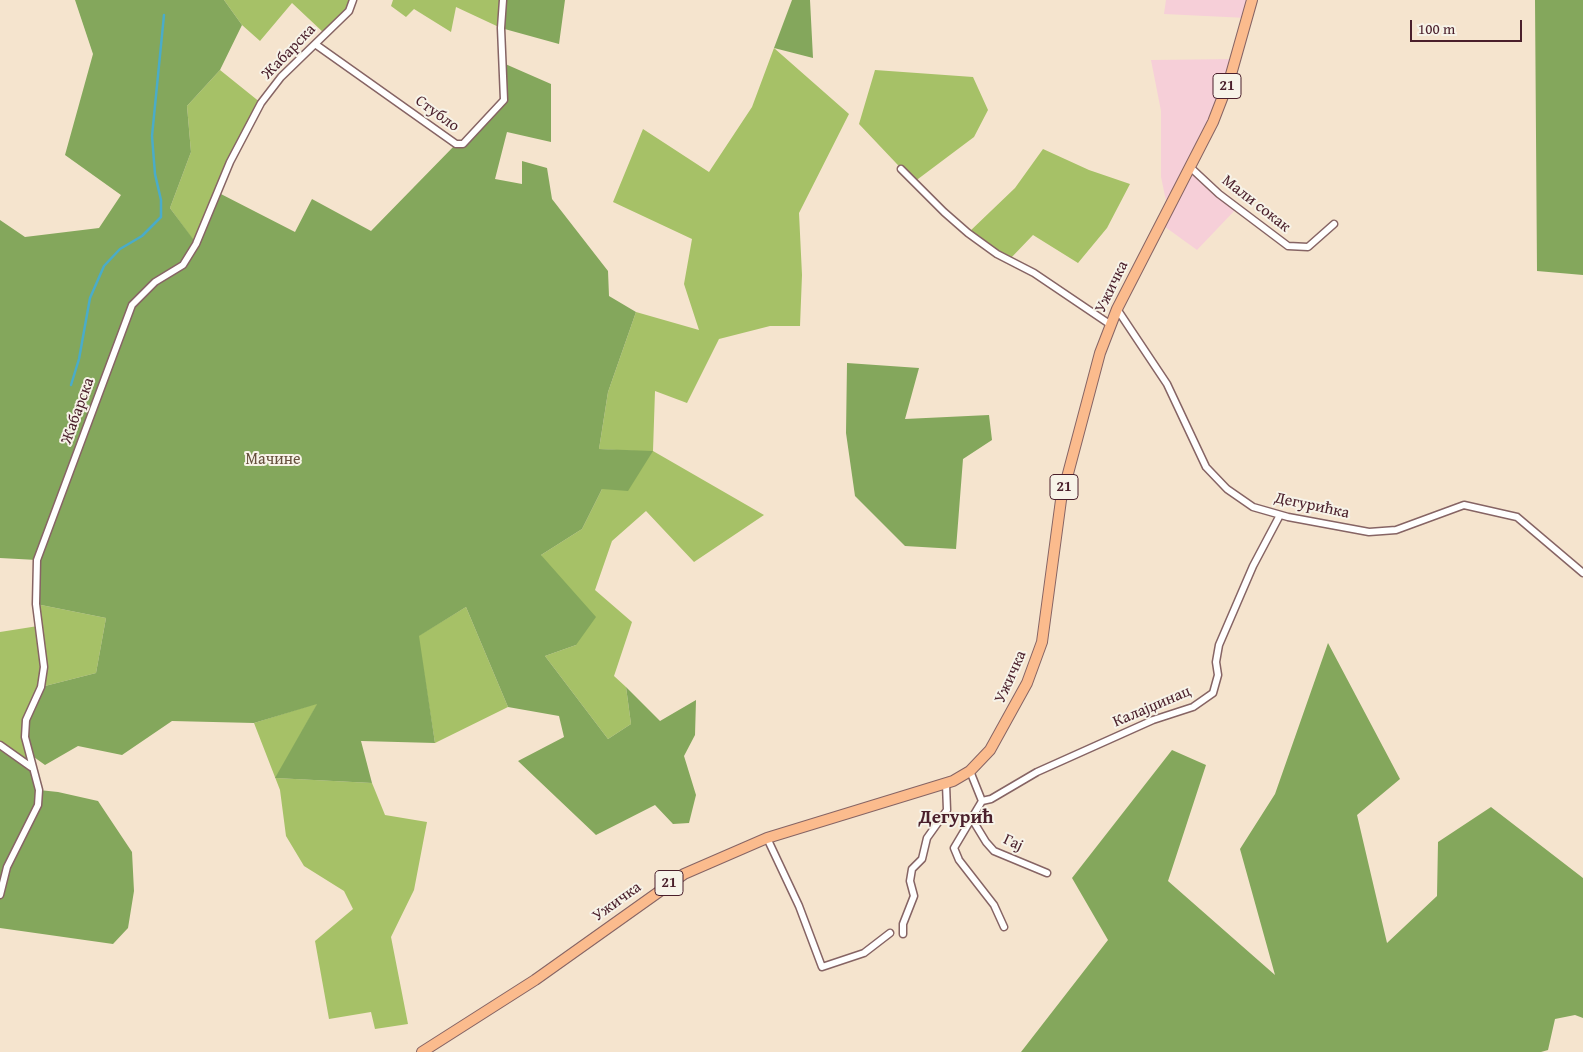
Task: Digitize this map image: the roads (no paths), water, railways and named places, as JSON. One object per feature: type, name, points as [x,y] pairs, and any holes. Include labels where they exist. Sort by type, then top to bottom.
[{"type":"main road","name":"Ужичка","points":[[422,1052],[535,980],[669,883],[719,857],[766,838],[946,784],[970,771],[997,740],[1027,683],[1038,653],[1046,620],[1063,490],[1094,372],[1117,309],[1219,107],[1252,0]]},
{"type":"street","name":"Жабарска","points":[[0,895],[7,867],[38,805],[39,790],[24,737],[26,720],[41,686],[44,667],[36,604],[37,560],[132,305],[155,282],[183,265],[196,244],[230,162],[261,103],[281,77],[349,11],[353,0]]},
{"type":"street","name":"Стубло","points":[[315,44],[456,144],[463,144],[504,100],[501,28],[503,0]]},
{"type":"street","name":"Мали сокак","points":[[1190,167],[1219,194],[1288,246],[1308,247],[1334,224]]},
{"type":"street","points":[[901,169],[968,233],[997,254],[1034,273],[1111,325]]},
{"type":"street","name":"Дегурићка","points":[[1117,309],[1167,384],[1206,467],[1227,489],[1253,507],[1280,515],[1369,532],[1396,530],[1464,505],[1517,517],[1583,572]]},
{"type":"street","name":"Калајџинац","points":[[982,801],[997,796],[1037,772],[1152,720],[1194,707],[1213,692],[1218,676],[1216,662],[1219,645],[1253,566],[1280,515]]},
{"type":"street","points":[[0,745],[31,767]]},
{"type":"street","points":[[970,771],[982,801],[976,808],[954,848],[959,860],[994,905],[1004,927]]},
{"type":"street","points":[[903,934],[902,924],[914,896],[910,881],[912,869],[922,859],[927,838],[947,810],[946,784]]},
{"type":"street","name":"Гај","points":[[972,818],[986,842],[994,851],[1047,873]]},
{"type":"street","points":[[766,838],[799,906],[822,967],[864,953],[890,933]]},
{"type":"waterway","points":[[71,385],[79,359],[90,298],[104,266],[120,249],[142,236],[161,217],[161,200],[155,174],[152,136],[164,15]]},
{"type":"district","name":"Дегурић","points":[[956,818]]},
{"type":"park label","name":"Мачине","points":[[273,460]]}]
